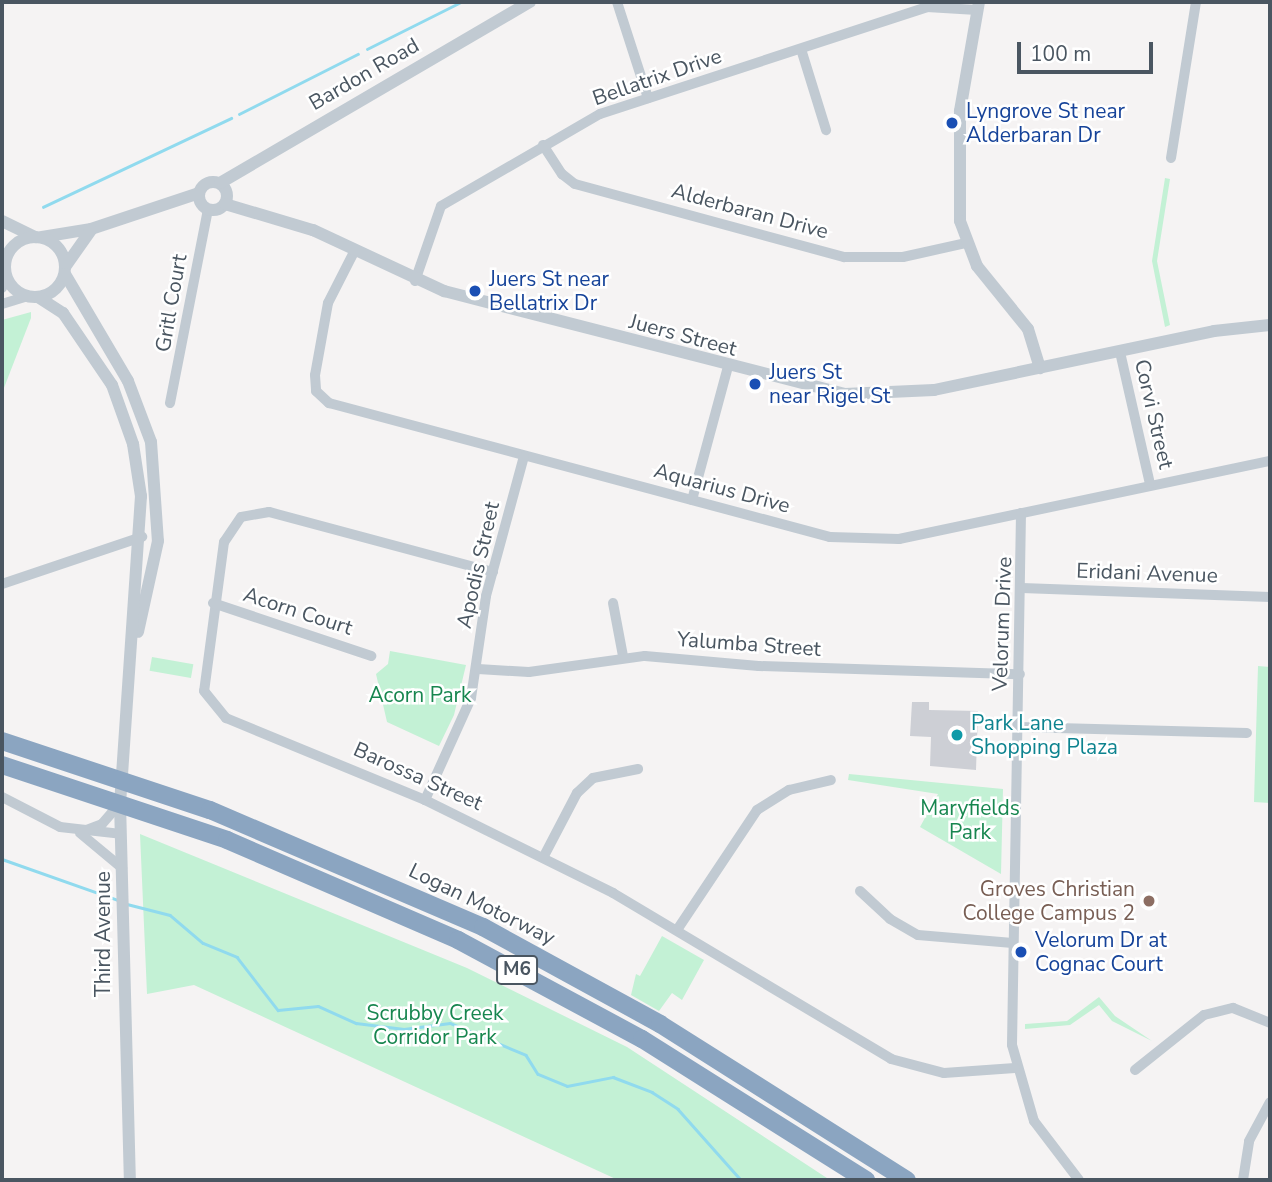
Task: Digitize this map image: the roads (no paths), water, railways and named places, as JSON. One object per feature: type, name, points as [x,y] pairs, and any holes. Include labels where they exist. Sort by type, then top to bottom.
[{"type":"highway","name":"Logan Motorway","points":[[2,741],[142,786],[342,862],[495,933],[723,1061],[907,1180]]},
{"type":"highway","name":"Logan Motorway","points":[[2,765],[142,810],[330,882],[514,968],[686,1065],[866,1180]]},
{"type":"street","name":"Bardon Road","points":[[220,183],[530,2]]},
{"type":"street","points":[[617,2],[648,98]]},
{"type":"street","points":[[1171,158],[1196,2]]},
{"type":"street","points":[[978,6],[958,143],[957,191],[966,243],[989,285],[1028,329],[1040,368]]},
{"type":"street","name":"Bellatrix Drive","points":[[415,281],[441,206],[600,114],[927,8],[978,6]]},
{"type":"street","points":[[800,49],[827,130]]},
{"type":"street","name":"Alderbaran Drive","points":[[543,145],[562,174],[575,184],[844,257],[903,257],[966,243]]},
{"type":"street","points":[[2,288],[6,273],[4,253],[15,245],[38,237],[92,229],[199,193],[207,183],[220,183],[226,190],[225,204],[208,210],[199,193]]},
{"type":"street","name":"Juers Street","points":[[225,204],[313,230],[415,281],[816,390],[876,396],[1270,325]]},
{"type":"street","name":"Gritl Court","points":[[170,403],[208,210]]},
{"type":"street","points":[[2,221],[58,247],[65,270]]},
{"type":"street","points":[[2,304],[55,290],[92,229]]},
{"type":"street","name":"Aquarius Drive","points":[[354,252],[324,318],[314,375],[319,396],[524,456],[862,542],[1021,513],[1270,461]]},
{"type":"street","name":"Third Avenue","points":[[65,270],[128,380],[151,442],[158,541],[127,687]]},
{"type":"street","points":[[6,273],[13,287],[34,296]]},
{"type":"street","name":"Third Avenue","points":[[34,296],[63,313],[112,385],[133,444],[142,537],[127,687],[120,803],[120,943],[130,1180]]},
{"type":"street","name":"Corvi Street","points":[[1120,352],[1150,484]]},
{"type":"street","points":[[692,500],[728,368]]},
{"type":"street","name":"Apodis Street","points":[[425,800],[463,720],[478,669],[493,572],[524,456]]},
{"type":"street","name":"Barossa Street","points":[[493,572],[269,512],[254,513],[230,527],[213,603],[202,672],[204,691],[214,707],[226,718],[425,800],[544,856],[677,930],[891,1059],[944,1073],[1016,1068]]},
{"type":"street","name":"Velorum Drive","points":[[1021,513],[1022,588],[1013,943],[1016,1068],[1041,1134],[1079,1180]]},
{"type":"street","points":[[2,584],[142,537]]},
{"type":"street","name":"Eridani Avenue","points":[[1022,588],[1270,597]]},
{"type":"street","name":"Acorn Court","points":[[213,603],[371,656]]},
{"type":"street","points":[[613,603],[623,656]]},
{"type":"street","name":"Yalumba Street","points":[[478,669],[529,672],[623,656],[1020,674]]},
{"type":"street","points":[[1019,727],[1247,733]]},
{"type":"street","points":[[544,856],[585,786],[608,774],[638,769]]},
{"type":"street","points":[[677,930],[757,810],[789,790],[831,780]]},
{"type":"street","points":[[2,797],[80,833],[122,868]]},
{"type":"street","points":[[80,833],[102,824],[120,803]]},
{"type":"street","points":[[80,833],[121,834]]},
{"type":"street","points":[[860,891],[890,919],[918,934],[1013,943]]},
{"type":"street","points":[[1135,1070],[1204,1015],[1233,1008],[1270,1023]]},
{"type":"street","points":[[1243,1180],[1249,1141],[1270,1102]]},
{"type":"waterway","points":[[367,49],[461,2]]},
{"type":"waterway","points":[[239,114],[358,54]]},
{"type":"waterway","points":[[43,207],[231,118]]},
{"type":"waterway","points":[[2,859],[118,900]]},
{"type":"waterway","points":[[127,904],[170,915],[203,943],[237,957],[278,1010],[318,1006],[356,1023],[404,1029],[450,1023],[526,1055],[538,1074],[567,1086],[613,1077],[652,1092],[678,1109],[741,1180]]},
{"type":"place","name":"Lyngrove St near Alderbaran Dr","points":[[952,123]]},
{"type":"place","name":"Juers St near Bellatrix Dr","points":[[475,291]]},
{"type":"place","name":"Juers St near Rigel St","points":[[755,384]]},
{"type":"place","name":"Park Lane Shopping Plaza","points":[[957,735]]},
{"type":"place","name":"Groves Christian College Campus 2","points":[[1149,901]]},
{"type":"place","name":"Velorum Dr at Cognac Court","points":[[1021,952]]},
{"type":"park label","name":"Acorn Park","points":[[420,695]]},
{"type":"park label","name":"Maryfields Park","points":[[970,820]]},
{"type":"park label","name":"Scrubby Creek Corridor Park","points":[[435,1025]]}]
